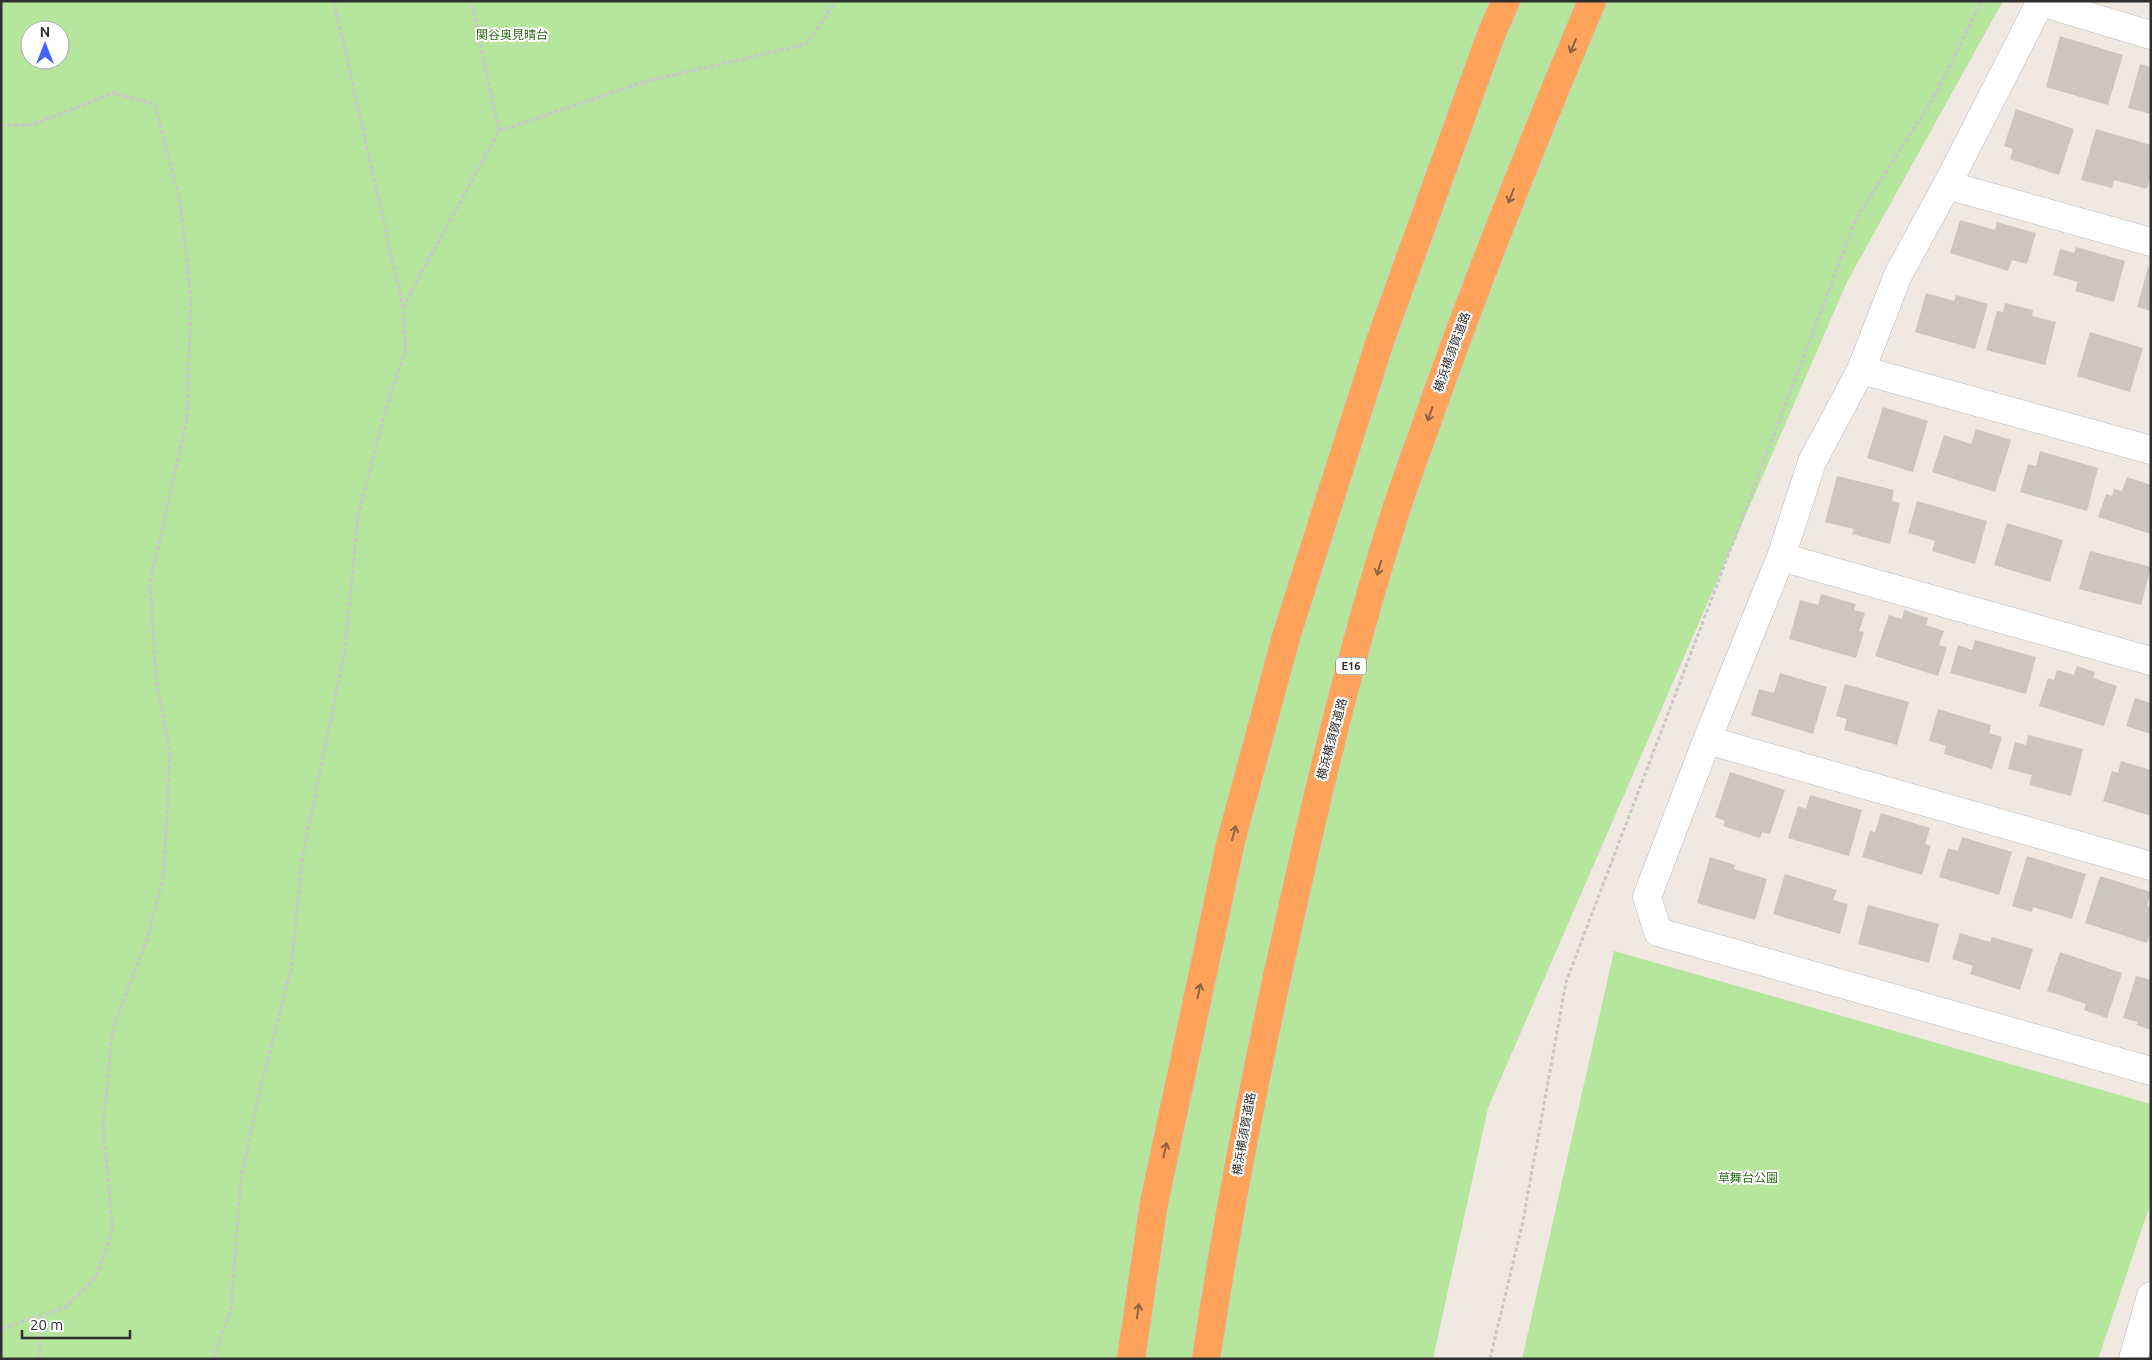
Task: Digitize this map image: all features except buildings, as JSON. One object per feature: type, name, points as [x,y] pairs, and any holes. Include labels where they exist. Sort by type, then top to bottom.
[{"type":"highway","points":[[1131,1359],[1154,1203],[1231,841],[1286,637],[1380,341],[1489,41],[1506,1]]},
{"type":"highway","name":"横浜横須賀道路","points":[[1206,1359],[1218,1280],[1253,1086],[1281,957],[1326,758],[1391,526],[1459,330],[1523,165],[1592,1]]},
{"type":"street","points":[[2151,35],[2041,2],[1947,185],[1898,275],[1861,370],[1812,462],[1781,557],[1706,740],[1647,897],[1658,932],[2151,1071]]},
{"type":"street","points":[[1947,185],[2151,242]]},
{"type":"street","points":[[1861,370],[2151,450]]},
{"type":"street","points":[[1781,557],[2151,662]]},
{"type":"street","points":[[1706,740],[2151,866]]},
{"type":"street","points":[[2133,1359],[2151,1296]]},
{"type":"path","points":[[214,1359],[231,1310],[241,1179],[261,1085],[291,970],[302,859],[345,651],[358,516],[385,412],[406,348],[402,308],[334,1]]},
{"type":"path","points":[[402,308],[499,131],[471,1]]},
{"type":"path","points":[[499,131],[644,82],[807,44],[836,1]]},
{"type":"path","points":[[1,125],[32,125],[113,92],[155,104],[180,200],[191,298],[187,419],[150,583],[156,678],[170,752],[164,873],[147,940],[113,1028],[102,1125],[113,1230],[96,1277],[66,1307],[1,1328]]},
{"type":"path","points":[[39,1359],[42,1315]]},
{"type":"green space","name":"関谷奥見晴台","points":[[1,1],[2003,1],[1847,282],[1488,1108],[1433,1359],[1,1359]]},
{"type":"green space","name":"草舞台公園","points":[[1614,951],[2151,1104],[2151,1202],[2098,1359],[1522,1359]]}]
